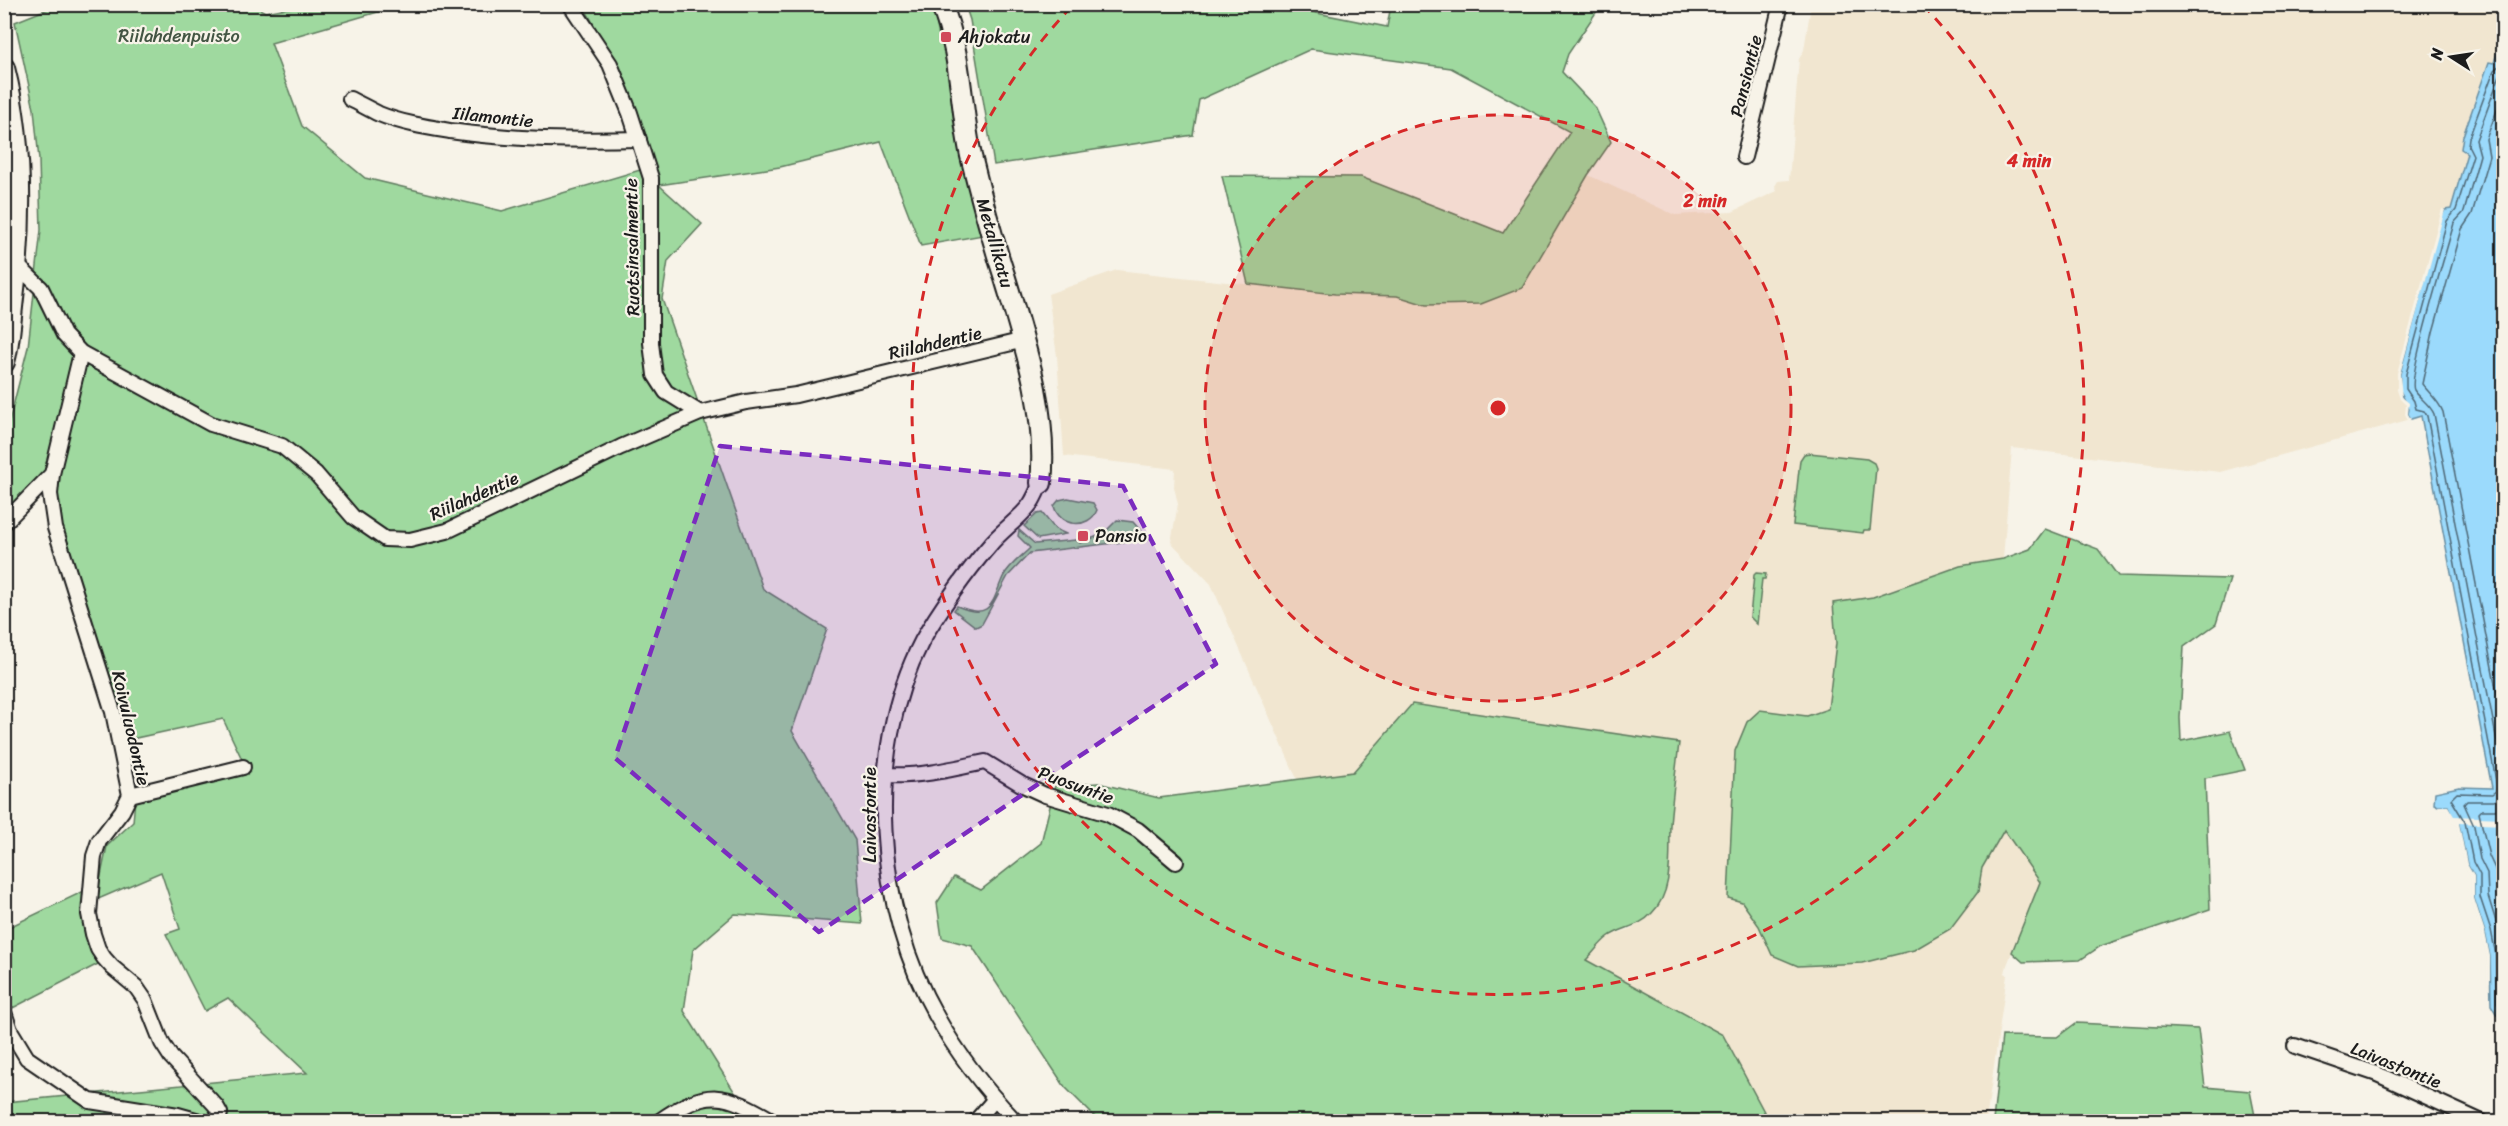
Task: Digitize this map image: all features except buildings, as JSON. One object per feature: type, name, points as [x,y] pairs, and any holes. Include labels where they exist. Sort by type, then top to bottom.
[{"type":"street","name":"Ruotsinsalmentie","points":[[570,4],[610,64],[651,177],[651,343],[655,375],[666,392],[700,413]]},
{"type":"street","name":"Metallikatu","points":[[941,4],[953,43],[963,92],[971,153],[1034,380],[1042,438],[1041,483]]},
{"type":"street","name":"Pansiontie","points":[[1744,157],[1781,4]]},
{"type":"street","points":[[4,68],[14,119],[20,201],[18,266],[4,362]]},
{"type":"street","name":"Iilamontie","points":[[350,99],[379,114],[399,121],[486,136],[569,141],[639,139]]},
{"type":"street","name":"Riilahdentie","points":[[18,266],[41,288],[64,335],[81,353],[211,424],[282,446],[316,474],[353,517],[384,539],[410,540],[447,531],[621,447],[700,413],[746,402],[796,394],[1024,340]]},
{"type":"street","name":"Koivuluodontie","points":[[81,353],[52,474],[50,494],[55,528],[113,712],[130,795],[122,811],[99,841],[94,856],[89,914],[98,949],[112,968],[136,987],[145,1000],[162,1043],[171,1057],[216,1106],[220,1113],[218,1122]]},
{"type":"street","points":[[4,523],[52,474]]},
{"type":"street","name":"Laivastontie","points":[[1016,1122],[956,1049],[936,1016],[906,946],[888,873],[885,827],[886,775],[895,718],[922,641],[981,554],[1030,505],[1041,483]]},
{"type":"street","name":"Puosuntie","points":[[886,775],[902,776],[942,771],[985,762],[1021,784],[1045,795],[1108,814],[1138,830],[1176,862]]},
{"type":"street","points":[[130,795],[243,767]]},
{"type":"street","points":[[4,1012],[10,1030],[27,1058],[90,1101],[178,1115],[203,1122]]},
{"type":"street","name":"Laivastontie","points":[[2295,1046],[2377,1074],[2482,1122]]},
{"type":"street","points":[[658,1122],[696,1100],[719,1096],[748,1106],[775,1122]]},
{"type":"street","points":[[975,1122],[995,1099]]},
{"type":"highlighted area","points":[[720,446],[1123,486],[1216,664],[819,932],[615,758]]},
{"type":"shaded area","points":[[2501,4],[2503,32],[2494,63],[2489,62],[2462,151],[2467,152],[2451,209],[2409,403],[2408,414],[2411,419],[2220,472],[2012,448],[2003,559],[1960,566],[1873,597],[1833,603],[1836,643],[1828,709],[1807,716],[1760,710],[1728,897],[1742,902],[1759,926],[1772,955],[1862,963],[1914,950],[1950,929],[1978,892],[1982,868],[2004,830],[2040,882],[2005,973],[2007,975],[1986,1121],[1769,1121],[1723,1035],[1586,960],[1609,936],[1630,929],[1648,918],[1658,906],[1670,865],[1670,825],[1679,743],[1412,704],[1353,772],[1297,779],[1211,584],[1171,542],[1178,504],[1174,487],[1175,469],[1064,456],[1057,356],[1048,294],[1117,270],[1335,294],[1397,296],[1426,305],[1522,287],[1588,175],[1675,215],[1732,212],[1777,191],[1775,186],[1778,181],[1789,180],[1799,59],[1804,50],[1811,5]]},
{"type":"green space","name":"Riilahdenpuisto","points":[[60,4],[251,4],[265,12],[305,5],[402,5],[271,43],[302,126],[365,178],[502,211],[640,170],[654,179],[647,139],[631,94],[588,14],[580,5],[933,5],[939,36],[949,56],[983,235],[921,246],[881,142],[780,167],[659,185],[702,224],[668,261],[662,299],[763,589],[827,629],[792,731],[855,840],[862,924],[735,914],[693,950],[684,1011],[747,1112],[763,1121],[5,1121],[5,1102],[307,1073],[228,998],[205,1011],[166,934],[180,929],[161,872],[96,900],[107,846],[133,822],[135,799],[248,772],[223,719],[122,741],[58,518],[57,481],[5,519],[4,442],[28,347],[41,230],[39,160],[34,109],[15,22]]},
{"type":"green space","points":[[965,5],[1277,5],[1387,27],[1391,5],[1601,5],[1568,54],[1562,72],[1595,107],[1611,142],[1588,175],[1522,288],[1481,304],[1426,305],[1397,296],[1335,294],[1248,284],[1222,176],[1361,177],[1503,233],[1570,132],[1451,68],[1311,49],[1199,100],[1193,135],[994,165],[970,20]]},
{"type":"green space","points":[[1804,454],[1867,459],[1874,463],[1876,468],[1870,530],[1864,530],[1863,533],[1793,525],[1800,460]]},
{"type":"green space","points":[[1068,498],[1093,503],[1097,510],[1088,521],[1068,522],[1057,513],[1054,506],[1059,500]]},
{"type":"green space","points":[[1042,513],[1055,529],[1066,534],[1038,539],[1024,526],[1037,514]]},
{"type":"green space","points":[[1117,520],[1133,522],[1148,539],[1030,553],[1008,576],[982,624],[976,627],[954,610],[957,606],[977,611],[989,606],[1005,573],[1030,548],[1018,536],[1019,530],[1035,544],[1076,540],[1080,543],[1103,534]]},
{"type":"green space","points":[[2045,529],[2098,549],[2118,576],[2230,579],[2216,624],[2184,647],[2181,741],[2230,731],[2245,770],[2205,778],[2210,909],[2101,946],[2080,960],[2023,962],[2012,952],[2040,882],[2004,830],[1982,868],[1978,892],[1950,929],[1914,950],[1862,963],[1798,966],[1772,955],[1759,926],[1742,902],[1728,898],[1735,751],[1747,722],[1760,710],[1807,716],[1828,709],[1836,643],[1833,603],[1873,597],[1960,566],[2003,559],[2030,549]]},
{"type":"green space","points":[[1756,573],[1766,574],[1765,579],[1762,579],[1757,624],[1750,617]]},
{"type":"green space","points":[[1412,704],[1679,743],[1670,825],[1669,872],[1664,894],[1647,918],[1608,937],[1586,960],[1723,1035],[1769,1121],[1099,1121],[1065,1087],[972,946],[942,938],[937,903],[954,877],[981,890],[1041,843],[1055,786],[1098,783],[1159,798],[1353,772]]},
{"type":"green space","points":[[86,890],[100,963],[5,1012],[5,929]]},
{"type":"green space","points":[[2076,1023],[2198,1029],[2205,1087],[2250,1091],[2256,1121],[1993,1121],[2002,1036],[2057,1037]]},
{"type":"water","points":[[2503,32],[2503,1015],[2497,1015],[2491,1005],[2490,956],[2474,898],[2474,876],[2467,864],[2459,824],[2448,806],[2434,804],[2435,792],[2459,787],[2492,788],[2421,416],[2411,419],[2408,414],[2409,409],[2400,390],[2400,374],[2441,218],[2445,210],[2451,209],[2467,153],[2461,149],[2463,136],[2489,62],[2494,63]]},
{"type":"pier","points":[[2442,209],[2445,210],[2400,374],[2402,397],[2409,403],[2408,414],[2411,419],[2408,420],[2405,414],[2406,405],[2400,399],[2397,390],[2397,373]]},
{"type":"pier","points":[[2438,806],[2448,806],[2454,816],[2503,818],[2503,825],[2459,823],[2467,864],[2474,876],[2474,898],[2490,956],[2490,983],[2487,984],[2487,957],[2471,899],[2471,877],[2464,865],[2457,826],[2451,820],[2447,809],[2439,809]]},
{"type":"place","name":"Ahjokatu","points":[[946,37]]},
{"type":"place","name":"Pansio","points":[[1083,536]]}]
